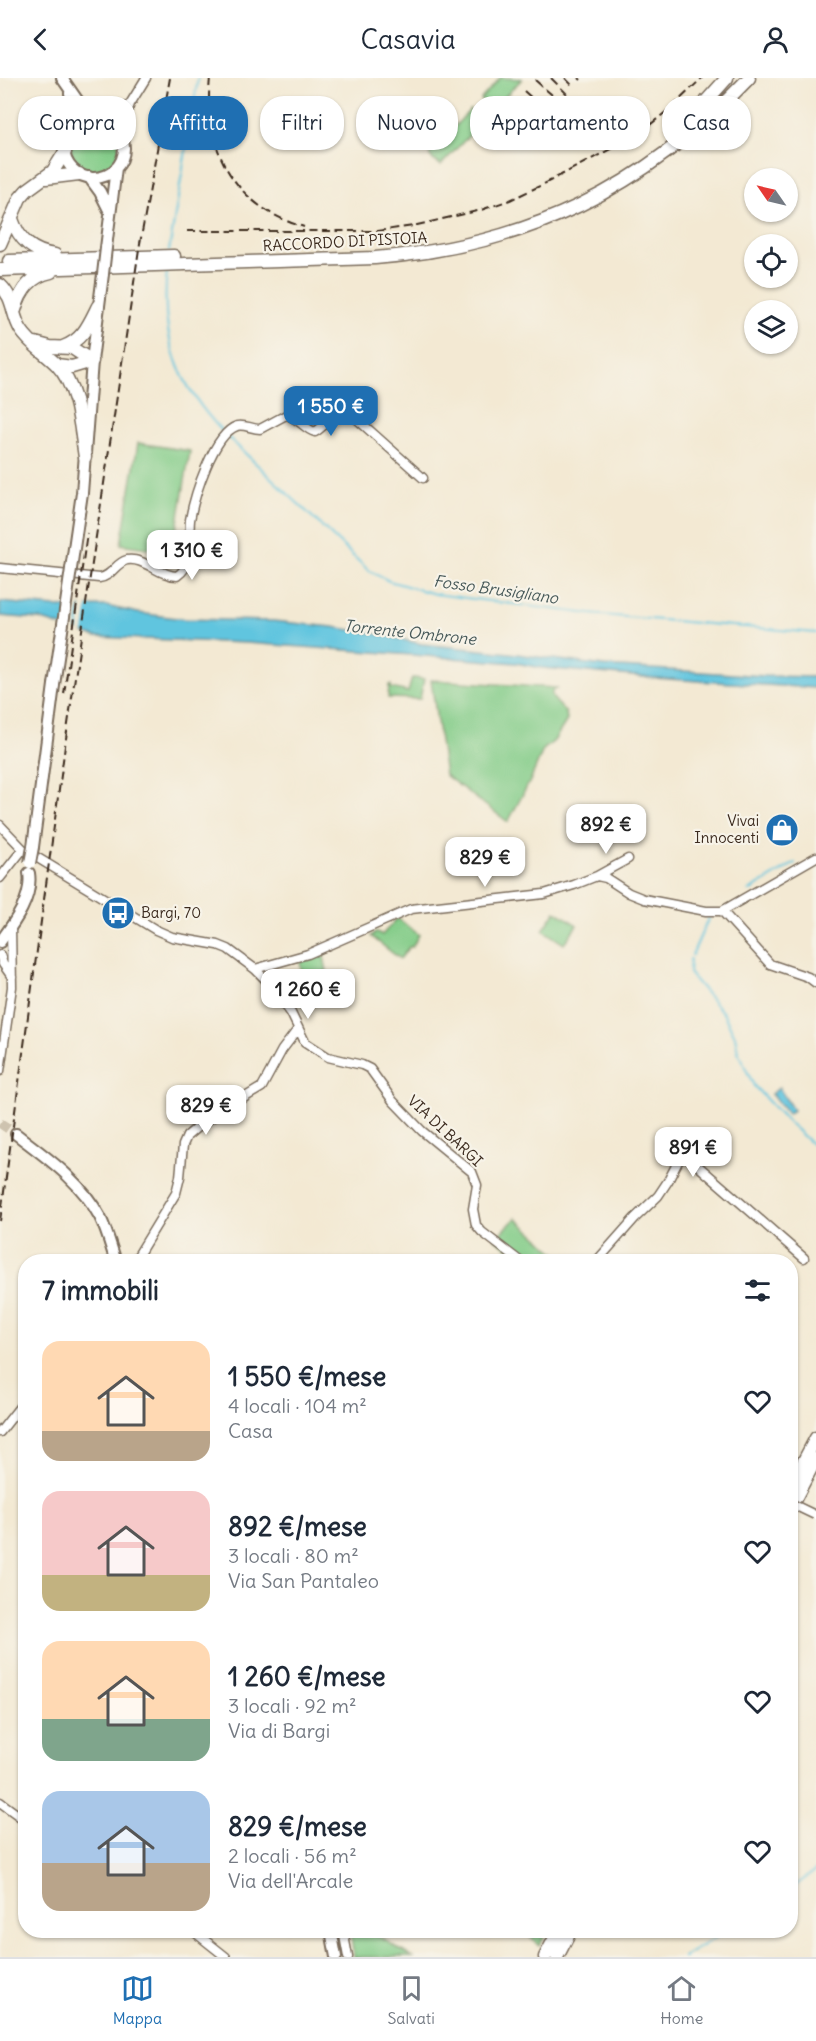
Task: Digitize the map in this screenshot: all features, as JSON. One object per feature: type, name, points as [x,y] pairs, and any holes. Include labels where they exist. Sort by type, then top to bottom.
[{"type":"highway","points":[[711,96],[727,78]]},
{"type":"highway","name":"RACCORDO DI PISTOIA","points":[[721,96],[738,78]]},
{"type":"highway","name":"RACCORDO DI PISTOIA","points":[[730,96],[749,78]]},
{"type":"highway","points":[[740,96],[759,78]]},
{"type":"highway","name":"RACCORDO DI PISTOIA","points":[[0,270],[79,263],[357,251],[417,247],[453,241],[507,227],[571,202],[633,168],[662,146]]},
{"type":"highway","name":"RACCORDO DI PISTOIA","points":[[0,262],[79,263],[375,258],[420,254],[467,246],[533,226],[599,196],[651,164],[669,150]]},
{"type":"highway","points":[[0,244],[20,198],[55,169],[64,152]]},
{"type":"highway","points":[[46,178],[84,176]]},
{"type":"highway","points":[[12,219],[21,238],[32,249],[79,263]]},
{"type":"highway","points":[[15,310],[21,293],[32,281],[47,273],[79,263]]},
{"type":"highway","points":[[0,285],[9,295],[19,326],[31,341],[57,365],[64,376],[74,397],[85,457]]},
{"type":"highway","points":[[63,348],[82,335],[98,306]]},
{"type":"highway","points":[[31,341],[48,347],[72,348],[92,361]]},
{"type":"highway","points":[[57,365],[70,368],[92,361]]},
{"type":"highway","points":[[798,1472],[816,1438]]},
{"type":"highway","points":[[798,1493],[816,1459]]},
{"type":"highway","points":[[545,1957],[555,1938]]},
{"type":"highway","points":[[557,1957],[567,1938]]},
{"type":"main road","points":[[62,78],[75,96]]},
{"type":"main road","points":[[70,90],[71,96]]},
{"type":"main road","points":[[84,176],[103,177],[116,168],[122,160],[124,150]]},
{"type":"main road","points":[[64,152],[70,166],[100,192],[110,212]]},
{"type":"main road","points":[[0,942],[30,868],[28,848],[82,492],[92,361],[116,168]]},
{"type":"main road","points":[[16,1134],[54,1163],[81,1188],[100,1218],[113,1254]]},
{"type":"main road","points":[[332,1938],[336,1957]]},
{"type":"street","points":[[135,96],[146,78]]},
{"type":"street","points":[[0,568],[99,578],[110,574],[124,561],[132,560],[143,563],[165,575],[177,576],[189,560],[191,516],[208,461],[214,450],[236,426],[260,429],[286,415],[294,417],[309,430],[315,432],[337,413],[350,412],[423,478]]},
{"type":"street","name":"VIA DI BARGI","points":[[0,825],[28,848],[159,932],[172,937],[222,945],[255,969],[287,1008],[305,1042],[328,1057],[370,1069],[390,1098],[422,1131],[469,1169],[477,1185],[473,1209],[476,1225],[511,1254]]},
{"type":"street","points":[[0,878],[28,848]]},
{"type":"street","points":[[597,876],[606,878],[629,893],[644,899],[722,912],[816,857]]},
{"type":"street","points":[[255,969],[308,954],[411,909],[544,894],[597,876],[628,859]]},
{"type":"street","points":[[722,912],[770,964],[808,977],[816,983]]},
{"type":"street","points":[[0,1071],[12,977],[12,954],[6,928]]},
{"type":"street","points":[[0,942],[12,954]]},
{"type":"street","points":[[1,961],[12,977]]},
{"type":"street","points":[[139,1254],[175,1196],[180,1177],[183,1145],[187,1136],[201,1124],[262,1087],[282,1050],[298,1029]]},
{"type":"street","points":[[603,1254],[658,1196],[682,1154],[804,1258]]},
{"type":"street","points":[[0,1432],[18,1409]]},
{"type":"street","points":[[798,1507],[815,1516]]},
{"type":"street","points":[[0,1802],[18,1815]]},
{"type":"street","points":[[202,1938],[226,1957]]},
{"type":"street","points":[[344,1938],[348,1957]]},
{"type":"green space","points":[[500,78],[522,79],[506,96],[484,96]]},
{"type":"green space","points":[[470,110],[470,135],[458,147],[458,123]]},
{"type":"green space","points":[[71,150],[119,150],[112,165],[95,172],[78,165]]},
{"type":"green space","points":[[433,150],[455,150],[441,165],[429,154]]},
{"type":"green space","points":[[138,443],[190,451],[173,552],[121,544]]},
{"type":"green space","points":[[412,678],[424,679],[420,699],[388,698],[389,685],[391,688],[408,692]]},
{"type":"green space","points":[[431,680],[557,688],[552,691],[552,697],[566,713],[567,720],[554,741],[543,750],[530,781],[508,822],[445,775]]},
{"type":"green space","points":[[556,911],[577,925],[564,944],[543,930]]},
{"type":"green space","points":[[397,918],[419,935],[412,947],[409,947],[400,959],[371,936],[377,932],[382,935]]},
{"type":"green space","points":[[323,952],[327,971],[303,983],[300,961]]},
{"type":"green space","points":[[516,1218],[557,1254],[516,1254],[495,1239]]},
{"type":"green space","points":[[351,1938],[381,1938],[412,1957],[354,1957]]},
{"type":"green space","points":[[531,1938],[543,1938],[539,1946]]},
{"type":"water","points":[[0,602],[55,607],[106,606],[184,619],[273,621],[333,627],[422,644],[604,666],[816,677],[816,688],[667,679],[542,668],[516,663],[246,643],[96,637],[39,619],[0,616]]},
{"type":"water","points":[[779,1088],[793,1110],[788,1114],[771,1094]]},
{"type":"pier","points":[[72,604],[80,604],[76,634],[68,631]]},
{"type":"pier","points":[[82,604],[88,604],[83,637],[78,635]]},
{"type":"waterway","name":"Fosso Brusigliano","points":[[169,251],[198,78]]},
{"type":"waterway","name":"Fosso Brusigliano","points":[[167,270],[166,317],[175,359],[194,396],[224,433]]},
{"type":"waterway","name":"Fosso Brusigliano","points":[[228,437],[368,570],[389,581],[435,594],[590,614],[816,633]]},
{"type":"waterway","points":[[749,891],[795,863]]},
{"type":"waterway","points":[[692,955],[709,917]]},
{"type":"waterway","points":[[690,959],[689,973],[723,1013],[735,1036],[738,1052],[754,1086],[816,1148]]},
{"type":"waterway","points":[[798,1884],[816,1870]]},
{"type":"waterway","points":[[683,1957],[715,1938]]},
{"type":"tunnel","points":[[0,1123],[16,1134]]},
{"type":"railway","points":[[0,1221],[68,724],[139,249],[170,78]]},
{"type":"railway","points":[[210,78],[209,104],[212,128],[218,151],[228,171],[242,190],[259,205],[280,218],[304,227]]},
{"type":"railway","points":[[551,78],[567,94]]},
{"type":"railway","points":[[565,78],[574,87]]},
{"type":"railway","points":[[187,231],[378,231],[413,226],[481,210],[510,200],[544,184],[620,144],[651,124],[702,78]]},
{"type":"railway","points":[[535,80],[553,96]]},
{"type":"railway","points":[[524,91],[529,96]]},
{"type":"railway","points":[[64,694],[87,533]]},
{"type":"place","name":"Vivai Innocenti","points":[[782,830]]},
{"type":"place","name":"Bargi, 70","points":[[118,913]]},
{"type":"water label","name":"Torrente Ombrone","points":[[410,632]]}]
